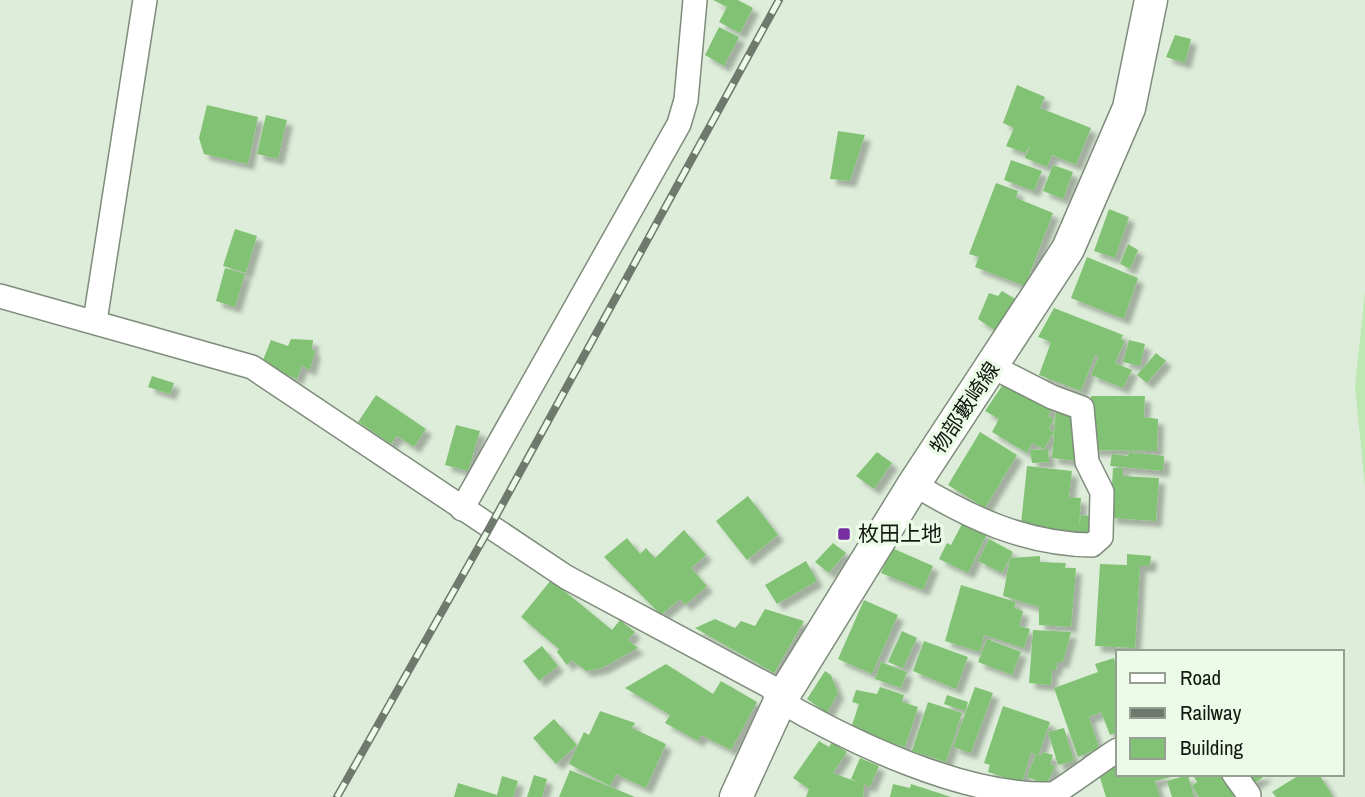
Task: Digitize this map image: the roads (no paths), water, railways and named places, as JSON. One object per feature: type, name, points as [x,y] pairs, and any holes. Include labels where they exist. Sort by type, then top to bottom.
[{"type":"main road","name":"物部藪崎線","points":[[736,797],[780,701],[914,484],[1068,249],[1129,108],[1151,0]]},
{"type":"street","points":[[85,318],[145,0]]},
{"type":"street","points":[[462,509],[680,124],[686,100],[695,0]]},
{"type":"street","points":[[0,296],[252,367],[566,577],[771,687],[780,701],[900,766],[987,796],[1021,797],[1055,793],[1092,765],[1116,751]]},
{"type":"street","points":[[914,484],[992,527],[1072,544],[1092,545],[1101,537],[1102,492],[1087,462],[1082,408],[1052,397],[993,367]]},
{"type":"street","points":[[1235,776],[1249,795]]},
{"type":"railway","points":[[337,797],[490,527],[779,0]]},
{"type":"place","name":"枚田上地","points":[[844,534]]}]
